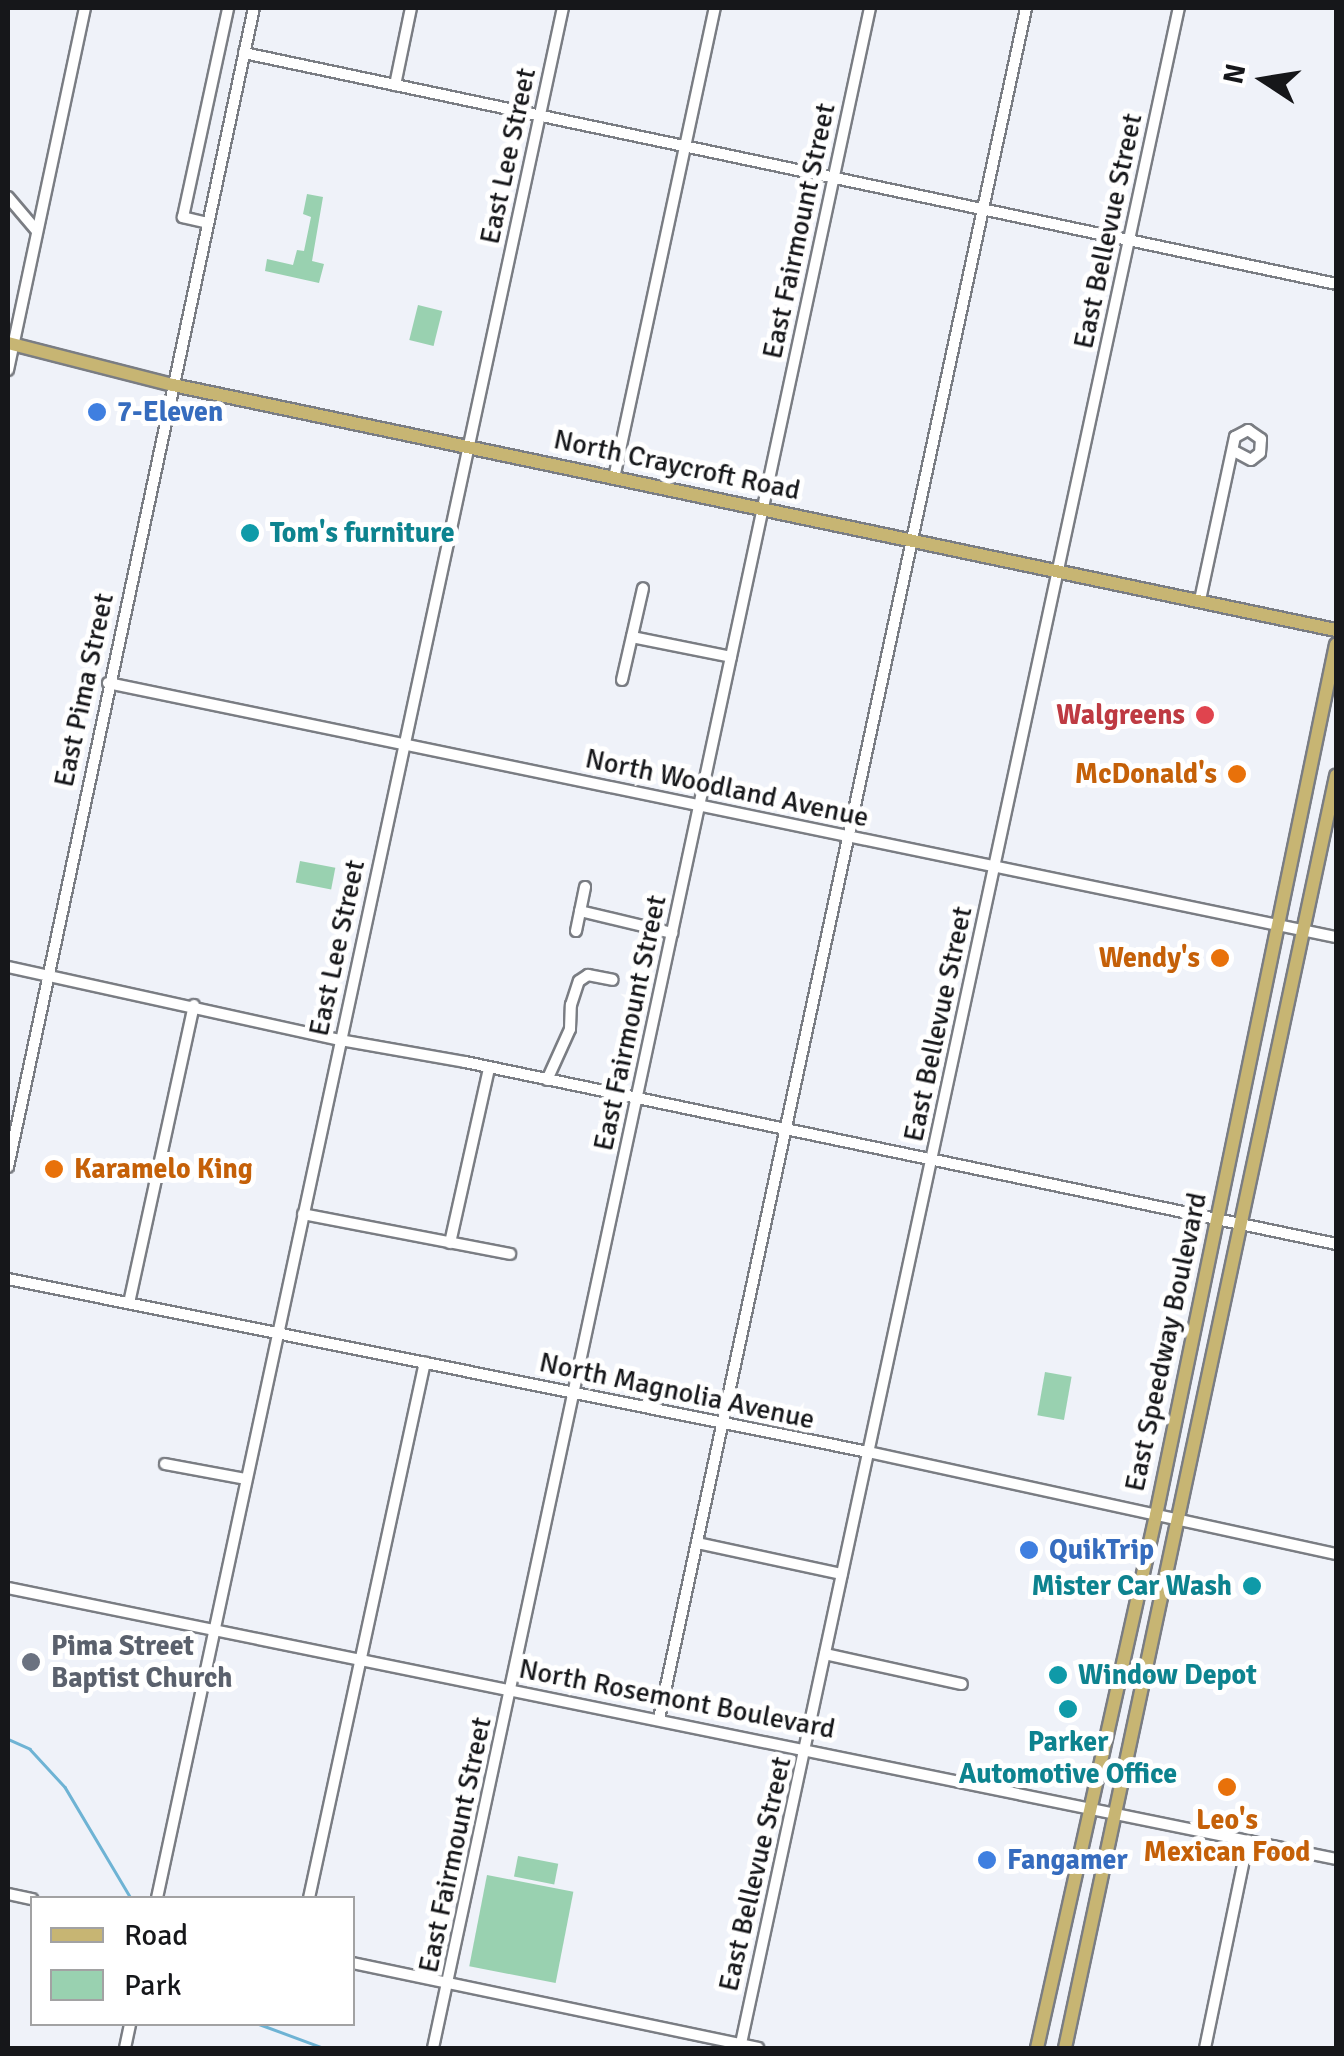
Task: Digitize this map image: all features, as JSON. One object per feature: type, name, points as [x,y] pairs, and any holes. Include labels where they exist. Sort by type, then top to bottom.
[{"type":"main road","name":"North Craycroft Road","points":[[10,344],[173,384],[1336,630]]},
{"type":"main road","name":"East Speedway Boulevard","points":[[1036,2048],[1156,1515],[1336,644]]},
{"type":"main road","name":"East Speedway Boulevard","points":[[1065,2048],[1336,776]]},
{"type":"street","points":[[8,370],[10,344],[85,8]]},
{"type":"street","points":[[208,223],[183,217],[228,8]]},
{"type":"street","name":"East Pima Street","points":[[8,1167],[12,1123],[254,8]]},
{"type":"street","points":[[396,85],[411,8]]},
{"type":"street","name":"East Lee Street","points":[[157,1896],[562,8]]},
{"type":"street","points":[[614,478],[715,8]]},
{"type":"street","name":"East Fairmount Street","points":[[433,2048],[870,8]]},
{"type":"street","points":[[659,1718],[1026,8]]},
{"type":"street","name":"East Bellevue Street","points":[[740,2046],[1179,8]]},
{"type":"street","points":[[244,53],[1336,284]]},
{"type":"street","points":[[8,197],[36,230]]},
{"type":"street","points":[[1200,600],[1234,451]]},
{"type":"street","points":[[622,680],[644,588]]},
{"type":"street","points":[[632,636],[730,657]]},
{"type":"street","name":"North Woodland Avenue","points":[[108,683],[1336,937]]},
{"type":"street","points":[[576,931],[585,887]]},
{"type":"street","points":[[580,911],[672,932]]},
{"type":"street","points":[[8,967],[340,1040],[1336,1244]]},
{"type":"street","points":[[547,1080],[570,1030],[571,1005],[579,981],[588,975],[613,980]]},
{"type":"street","points":[[129,1303],[194,1006]]},
{"type":"street","points":[[450,1243],[489,1068]]},
{"type":"street","points":[[304,1214],[510,1254]]},
{"type":"street","name":"North Magnolia Avenue","points":[[8,1278],[868,1452],[1336,1554]]},
{"type":"street","points":[[310,1896],[425,1362]]},
{"type":"street","points":[[166,1464],[246,1478]]},
{"type":"street","points":[[697,1543],[842,1574]]},
{"type":"street","name":"North Rosemont Boulevard","points":[[8,1588],[1336,1859]]},
{"type":"street","points":[[826,1654],[962,1684]]},
{"type":"street","points":[[1205,2048],[1248,1840]]},
{"type":"street","points":[[355,1964],[758,2048]]},
{"type":"green space","points":[[307,194],[323,197],[312,261],[324,264],[319,283],[265,271],[267,259],[293,265],[297,250],[304,251],[311,217],[303,214]]},
{"type":"green space","points":[[418,305],[442,311],[434,346],[409,340]]},
{"type":"green space","points":[[300,861],[335,868],[331,889],[296,883]]},
{"type":"green space","points":[[1045,1372],[1072,1377],[1064,1420],[1037,1415]]},
{"type":"green space","points":[[518,1856],[558,1864],[554,1884],[514,1877]]},
{"type":"green space","points":[[487,1875],[573,1892],[556,1983],[469,1966]]},
{"type":"waterway","points":[[8,1739],[30,1749],[65,1787],[130,1896]]},
{"type":"waterway","points":[[264,2026],[324,2048]]},
{"type":"place","name":"7-Eleven","points":[[97,412]]},
{"type":"place","name":"Tom's furniture","points":[[250,533]]},
{"type":"place","name":"Walgreens","points":[[1205,715]]},
{"type":"place","name":"McDonald's","points":[[1237,774]]},
{"type":"place","name":"Wendy's","points":[[1220,958]]},
{"type":"place","name":"Karamelo King","points":[[54,1169]]},
{"type":"place","name":"QuikTrip","points":[[1029,1550]]},
{"type":"place","name":"Mister Car Wash","points":[[1252,1586]]},
{"type":"place","name":"Pima Street Baptist Church","points":[[31,1662]]},
{"type":"place","name":"Window Depot","points":[[1058,1675]]},
{"type":"place","name":"Parker Automotive Office","points":[[1068,1709]]},
{"type":"place","name":"Leo's Mexican Food","points":[[1227,1787]]},
{"type":"place","name":"Fangamer","points":[[987,1860]]}]
